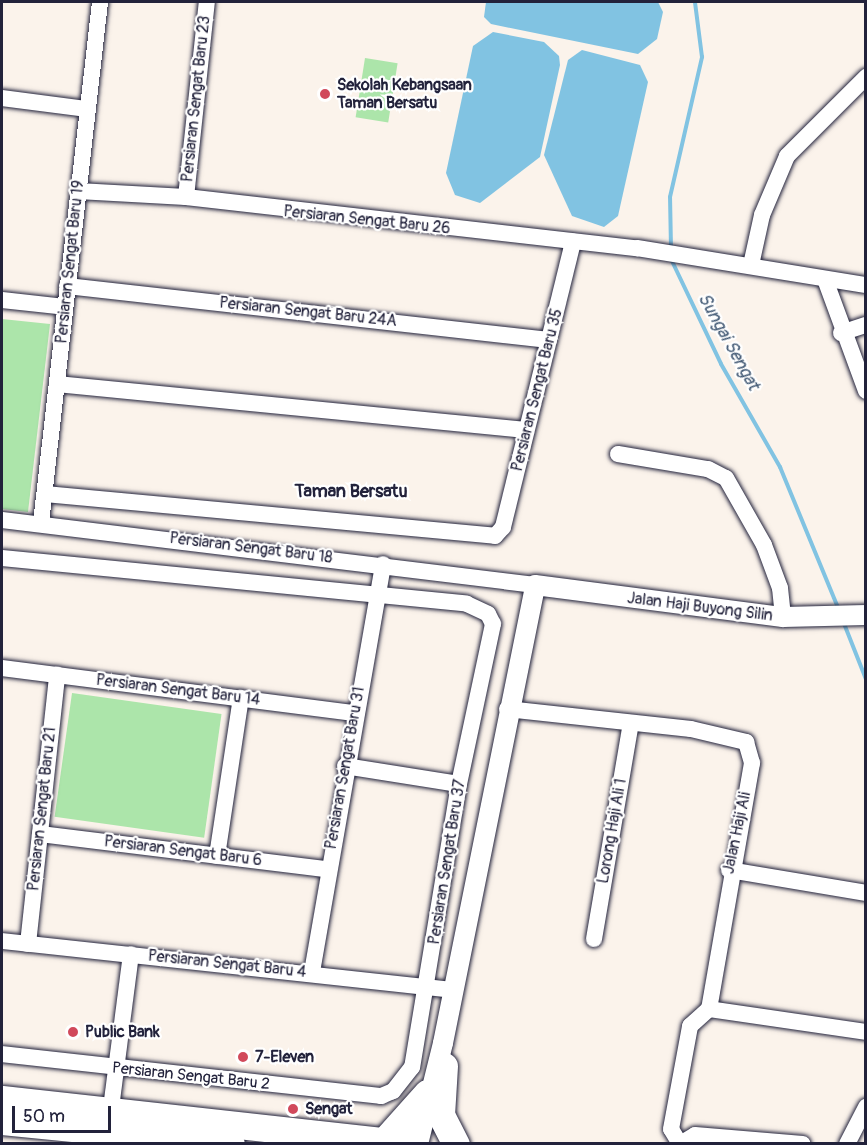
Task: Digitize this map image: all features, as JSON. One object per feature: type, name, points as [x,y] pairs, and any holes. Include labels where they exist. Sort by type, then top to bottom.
[{"type":"highway","points":[[444,1055],[441,1115],[456,1143]]},
{"type":"highway","points":[[2,1099],[111,1108],[397,1142],[427,1093]]},
{"type":"highway","points":[[2,1121],[231,1143]]},
{"type":"street","name":"Persiaran Sengat Baru 19","points":[[41,524],[100,2]]},
{"type":"street","name":"Persiaran Sengat Baru 23","points":[[186,197],[207,2]]},
{"type":"street","points":[[751,265],[762,215],[787,156],[866,77]]},
{"type":"street","points":[[2,98],[87,109]]},
{"type":"street","name":"Persiaran Sengat Baru 26","points":[[78,191],[186,197],[657,251],[751,265],[826,282],[866,285]]},
{"type":"street","name":"Persiaran Sengat Baru 35","points":[[45,494],[495,536],[503,527],[573,241]]},
{"type":"street","points":[[826,282],[841,333],[866,391]]},
{"type":"street","name":"Persiaran Sengat Baru 24A","points":[[67,286],[549,340]]},
{"type":"street","points":[[2,300],[65,307]]},
{"type":"street","points":[[841,333],[866,325]]},
{"type":"street","points":[[57,384],[526,430]]},
{"type":"street","points":[[618,454],[708,469],[726,478],[764,545],[780,588],[783,616]]},
{"type":"street","name":"Persiaran Sengat Baru 18","points":[[2,520],[382,564],[535,585]]},
{"type":"street","points":[[2,558],[376,597]]},
{"type":"street","name":"Persiaran Sengat Baru 31","points":[[312,972],[327,869],[382,564]]},
{"type":"street","points":[[430,1143],[453,990],[507,709],[535,585]]},
{"type":"street","name":"Jalan Haji Buyong Silin","points":[[535,585],[783,616],[815,618],[860,615]]},
{"type":"street","name":"Persiaran Sengat Baru 37","points":[[376,597],[467,604],[488,614],[492,639],[459,784],[412,1067],[405,1081],[381,1096]]},
{"type":"street","name":"Persiaran Sengat Baru 14","points":[[2,668],[354,713]]},
{"type":"street","name":"Persiaran Sengat Baru 21","points":[[28,944],[57,675]]},
{"type":"street","points":[[218,856],[241,698]]},
{"type":"street","name":"Jalan Haji Ali","points":[[507,709],[631,723],[746,742],[752,763],[729,870],[709,1009]]},
{"type":"street","name":"Lorong Haji Ali 1","points":[[594,939],[631,723]]},
{"type":"street","points":[[345,766],[459,784]]},
{"type":"street","name":"Persiaran Sengat Baru 6","points":[[40,834],[327,869]]},
{"type":"street","points":[[729,870],[866,893]]},
{"type":"street","name":"Persiaran Sengat Baru 4","points":[[2,941],[312,972],[453,990]]},
{"type":"street","points":[[111,1108],[131,954]]},
{"type":"street","points":[[803,1143],[695,1135],[680,1143],[671,1130],[690,1026],[709,1009],[866,1032]]},
{"type":"street","name":"Persiaran Sengat Baru 2","points":[[2,1054],[116,1069],[381,1096]]},
{"type":"street","points":[[418,1143],[427,1093],[444,1055]]},
{"type":"street","points":[[846,1143],[866,1107]]},
{"type":"green space","points":[[365,58],[398,63],[388,122],[356,117]]},
{"type":"green space","points":[[2,319],[50,324],[28,512],[2,509]]},
{"type":"green space","points":[[72,693],[222,714],[204,838],[55,817]]},
{"type":"water","points":[[486,2],[658,2],[663,12],[657,39],[638,54],[491,24],[484,17]]},
{"type":"water","points":[[493,32],[544,42],[559,56],[560,65],[540,157],[480,203],[455,195],[446,173],[473,46]]},
{"type":"water","points":[[582,50],[640,65],[648,82],[618,216],[604,227],[572,216],[544,155],[568,60]]},
{"type":"waterway","name":"Sungai Sengat","points":[[671,248],[670,197],[702,57],[695,2]]},
{"type":"waterway","name":"Sungai Sengat","points":[[671,259],[721,364],[780,467],[838,608]]},
{"type":"waterway","name":"Sungai Sengat","points":[[843,621],[866,679]]},
{"type":"place","name":"Sekolah Kebangsaan Taman Bersatu","points":[[325,94]]},
{"type":"place","name":"Public Bank","points":[[73,1032]]},
{"type":"place","name":"7-Eleven","points":[[243,1057]]},
{"type":"place","name":"Sengat","points":[[293,1109]]},
{"type":"district","name":"Taman Bersatu","points":[[351,492]]}]
